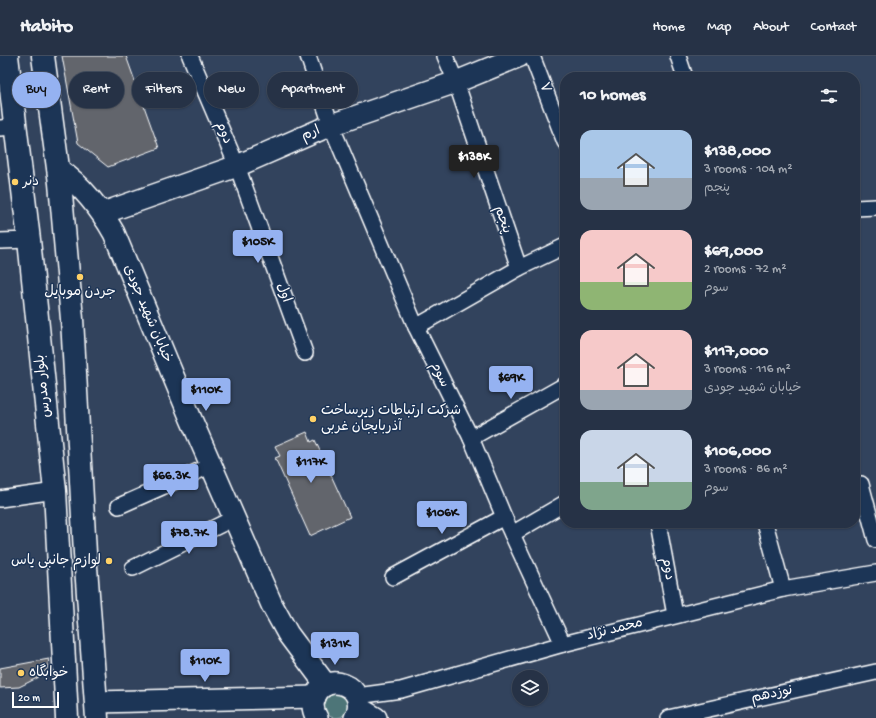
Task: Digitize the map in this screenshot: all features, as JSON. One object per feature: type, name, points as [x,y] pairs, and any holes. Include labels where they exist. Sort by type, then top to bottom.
[{"type":"main road","name":"بلوار مدرس","points":[[7,56],[8,128],[29,240],[55,492],[67,718]]},
{"type":"main road","points":[[43,56],[58,169],[72,319],[97,710]]},
{"type":"main road","points":[[55,492],[82,489]]},
{"type":"street","name":"دوم","points":[[190,56],[236,166]]},
{"type":"street","name":"سوم","points":[[308,56],[331,125],[416,327],[471,438],[504,517],[563,644]]},
{"type":"street","name":"پنجم","points":[[445,56],[456,82],[519,268]]},
{"type":"street","name":"ارم","points":[[103,213],[236,166],[331,125],[456,82],[520,56]]},
{"type":"street","name":"۷","points":[[532,56],[560,129]]},
{"type":"street","points":[[678,56],[684,72]]},
{"type":"street","name":"اول","points":[[236,166],[305,352]]},
{"type":"street","name":"خیابان شهید جودی","points":[[58,169],[69,176],[103,213],[114,233],[272,605],[321,691]]},
{"type":"street","points":[[860,208],[876,207]]},
{"type":"street","points":[[0,241],[29,240]]},
{"type":"street","points":[[416,327],[519,268],[560,248]]},
{"type":"street","points":[[471,438],[560,389]]},
{"type":"street","points":[[119,506],[212,465]]},
{"type":"street","points":[[862,484],[876,540]]},
{"type":"street","points":[[0,498],[55,492]]},
{"type":"street","points":[[512,534],[560,506]]},
{"type":"street","points":[[393,577],[504,517]]},
{"type":"street","points":[[133,568],[234,518]]},
{"type":"street","name":"دوم","points":[[659,528],[675,615]]},
{"type":"street","points":[[766,528],[783,589]]},
{"type":"street","name":"محمد نژاد","points":[[362,710],[401,690],[563,644],[783,589],[876,573]]},
{"type":"street","name":"نوزدهم","points":[[668,718],[876,672]]},
{"type":"street","points":[[97,710],[321,691],[338,683],[349,687],[362,710]]},
{"type":"street","points":[[317,718],[314,709],[321,691]]},
{"type":"green space","points":[[336,694],[344,698],[348,706],[344,714],[336,718],[328,714],[324,706],[328,698]]},
{"type":"building","points":[[62,56],[126,56],[132,73],[132,108],[145,108],[159,148],[108,167],[78,143],[72,108],[124,108],[124,72],[69,72],[69,94]]},
{"type":"building","points":[[307,432],[311,442],[315,440],[350,517],[310,536],[275,458],[280,456],[275,446]]},
{"type":"building","name":"خوابگاه","points":[[49,659],[47,669],[39,677],[19,687],[0,688],[0,668]]},
{"type":"place","name":"دنر","points":[[15,182]]},
{"type":"place","name":"جردن موبایل","points":[[80,277]]},
{"type":"place","name":"شرکت ارتباطات زیرساخت آذربایجان غربی","points":[[313,419]]},
{"type":"place","name":"لوازم جانبی یاس","points":[[109,561]]},
{"type":"place","name":"خوابگاه","points":[[21,673]]}]
